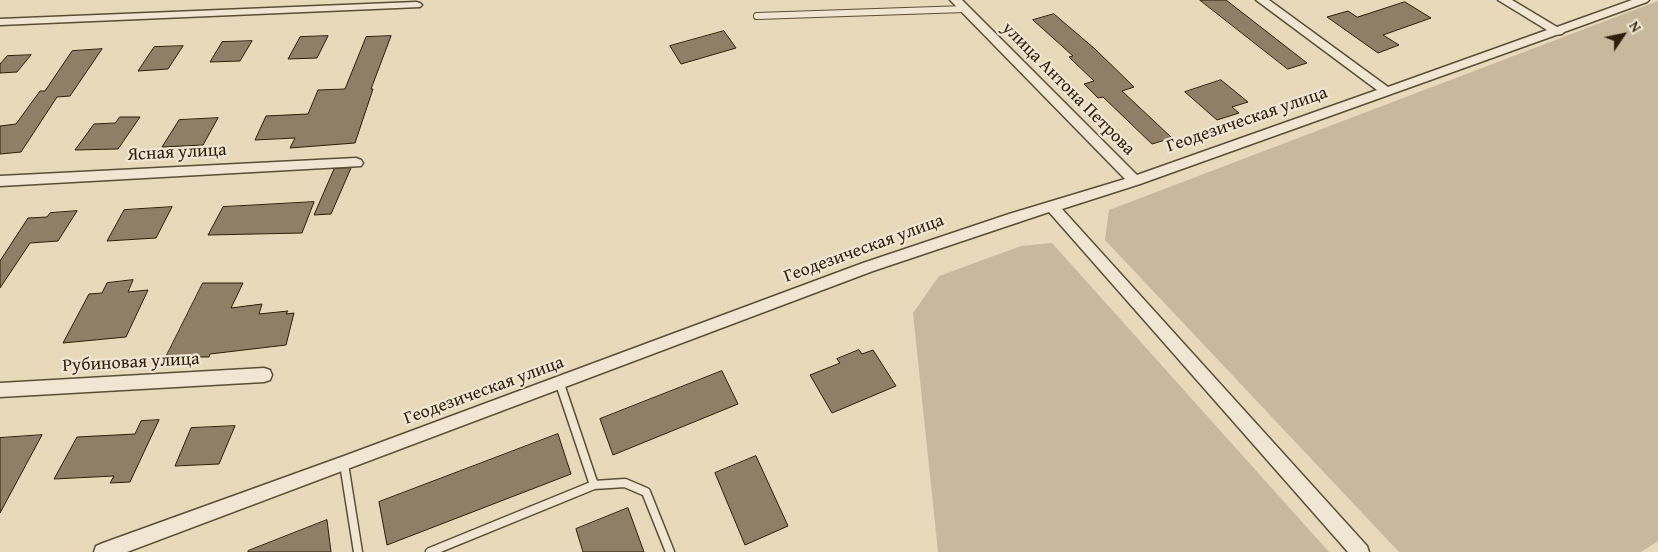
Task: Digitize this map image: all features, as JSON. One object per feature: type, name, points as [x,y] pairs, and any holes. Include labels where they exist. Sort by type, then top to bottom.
[{"type":"street","points":[[1262,0],[1387,92]]},
{"type":"street","points":[[1504,0],[1558,32]]},
{"type":"street","name":"Геодезическая улица","points":[[103,552],[560,384],[868,267],[1014,218],[1135,181],[1558,32],[1643,0]]},
{"type":"street","name":"улица Антона Петрова","points":[[961,4],[1135,181]]},
{"type":"street","points":[[0,22],[416,5]]},
{"type":"street","name":"Ясная улица","points":[[0,181],[356,163]]},
{"type":"street","points":[[1052,207],[1360,552]]},
{"type":"street","name":"Рубиновая улица","points":[[0,390],[264,375]]},
{"type":"lane","points":[[757,16],[961,4]]},
{"type":"lane","points":[[560,384],[594,485]]},
{"type":"lane","points":[[344,464],[358,552]]},
{"type":"lane","points":[[430,552],[594,485],[625,483],[646,492],[670,552]]},
{"type":"shaded area","points":[[1658,1],[1658,541],[1641,552],[1399,552],[1105,240],[1109,210]]},
{"type":"shaded area","points":[[1052,243],[1329,552],[938,552],[913,313],[939,276],[1021,246]]},
{"type":"building","points":[[1200,0],[1226,0],[1307,63],[1288,69]]},
{"type":"building","points":[[1405,2],[1431,18],[1383,35],[1399,45],[1378,53],[1327,17],[1348,11],[1357,17]]},
{"type":"building","points":[[1054,14],[1095,49],[1134,87],[1122,91],[1172,138],[1152,144],[1103,97],[1098,98],[1084,84],[1094,81],[1069,57],[1073,56],[1033,20]]},
{"type":"building","points":[[724,31],[736,48],[681,64],[670,46]]},
{"type":"building","points":[[328,36],[317,58],[288,59],[300,37]]},
{"type":"building","points":[[391,36],[371,89],[373,89],[355,143],[290,148],[295,138],[255,140],[266,116],[308,114],[318,90],[345,89],[366,37]]},
{"type":"building","points":[[252,41],[240,61],[210,62],[222,42]]},
{"type":"building","points":[[183,46],[168,69],[138,71],[154,47]]},
{"type":"building","points":[[102,49],[70,96],[57,97],[21,152],[0,154],[0,126],[16,124],[40,91],[45,91],[72,51]]},
{"type":"building","points":[[31,55],[17,72],[0,73],[0,64],[7,56]]},
{"type":"building","points":[[1221,80],[1248,102],[1232,107],[1239,113],[1217,120],[1185,92]]},
{"type":"building","points":[[120,117],[140,117],[118,149],[75,150],[94,124],[115,123]]},
{"type":"building","points":[[218,118],[203,145],[162,147],[179,120]]},
{"type":"building","points":[[351,168],[331,214],[314,215],[334,169]]},
{"type":"building","points":[[314,202],[302,233],[208,235],[223,207]]},
{"type":"building","points":[[172,207],[156,238],[107,241],[124,210]]},
{"type":"building","points":[[77,211],[58,241],[30,243],[0,288],[0,261],[28,218],[47,217],[50,213]]},
{"type":"building","points":[[133,280],[128,292],[148,290],[126,337],[63,343],[89,294],[102,293],[107,283]]},
{"type":"building","points":[[203,283],[243,283],[231,308],[262,304],[259,314],[288,311],[286,314],[294,313],[286,345],[210,354],[209,357],[166,357]]},
{"type":"building","points":[[859,350],[862,354],[873,350],[896,386],[832,413],[810,375],[840,363],[837,359]]},
{"type":"building","points":[[722,371],[738,404],[613,455],[600,419]]},
{"type":"building","points":[[159,420],[130,482],[110,483],[114,476],[54,479],[77,437],[135,434],[141,421]]},
{"type":"building","points":[[235,426],[219,464],[175,466],[191,428]]},
{"type":"building","points":[[558,434],[571,474],[387,545],[379,502]]},
{"type":"building","points":[[42,435],[0,513],[0,438]]},
{"type":"building","points":[[756,456],[788,526],[745,545],[715,473]]},
{"type":"building","points":[[628,508],[644,552],[583,552],[576,529]]},
{"type":"building","points":[[327,520],[331,552],[248,552],[248,551]]}]
